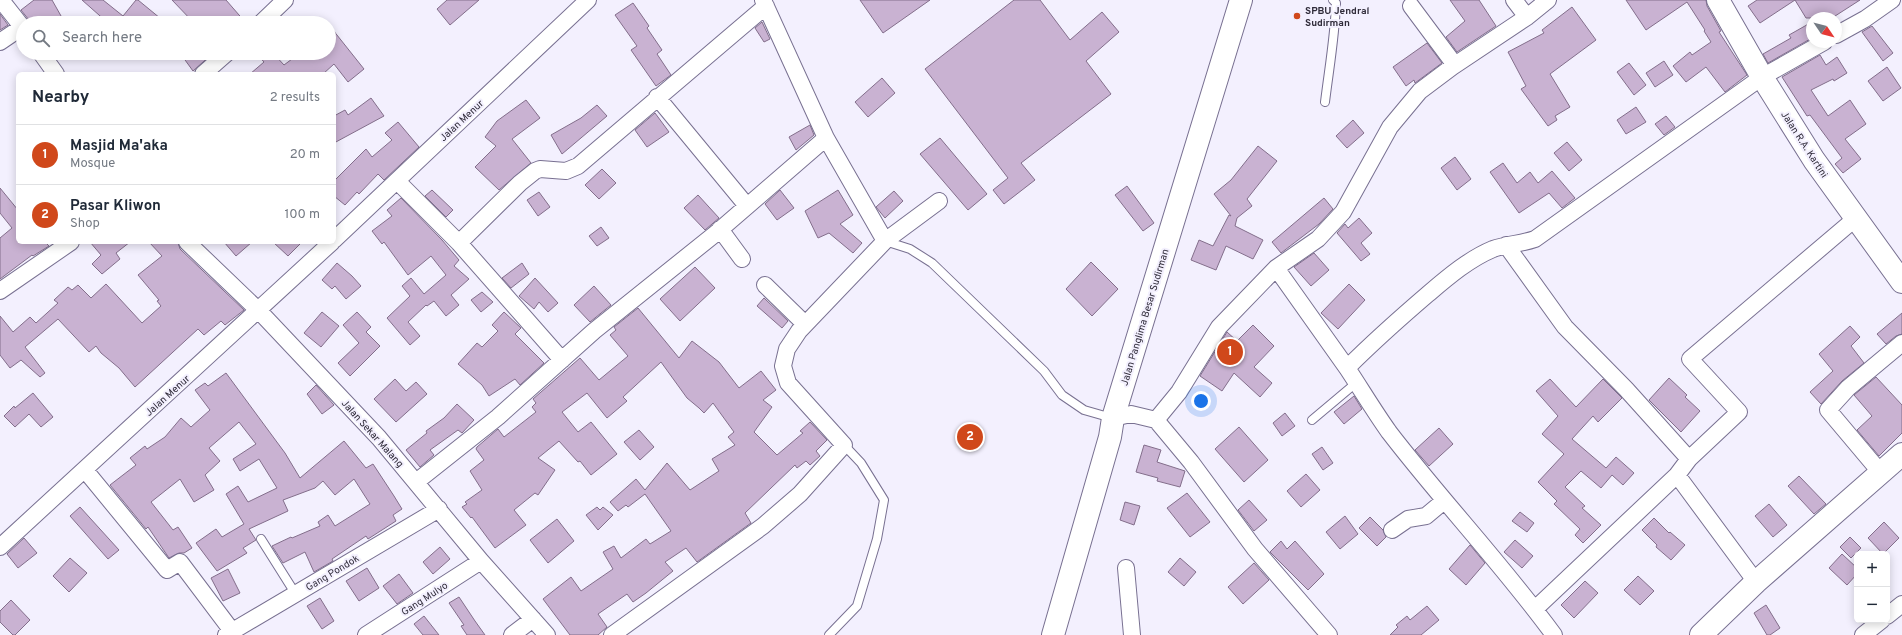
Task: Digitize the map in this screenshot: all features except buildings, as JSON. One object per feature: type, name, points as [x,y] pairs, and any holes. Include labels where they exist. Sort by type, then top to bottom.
[{"type":"main road","name":"Jalan Panglima Besar Sudirman","points":[[1053,635],[1110,438],[1113,418],[1241,0]]},
{"type":"main road","name":"Jalan R.A. Kartini","points":[[1718,0],[1762,77],[1814,160],[1902,282]]},
{"type":"main road","points":[[1701,635],[1756,582],[1902,454]]},
{"type":"street","points":[[1,0],[16,19]]},
{"type":"street","points":[[269,16],[286,0]]},
{"type":"street","name":"Jalan Menur","points":[[336,238],[588,0]]},
{"type":"street","points":[[1514,0],[1527,17]]},
{"type":"street","points":[[1156,420],[1179,392],[1219,327],[1276,268],[1318,239],[1343,212],[1390,127],[1420,91],[1455,65],[1527,17],[1548,0]]},
{"type":"street","points":[[1842,32],[1865,19],[1892,0]]},
{"type":"street","points":[[1898,0],[1902,6]]},
{"type":"street","points":[[459,243],[529,175],[540,169],[566,171],[578,166],[764,3],[826,138],[885,242]]},
{"type":"street","points":[[1411,6],[1455,65]]},
{"type":"street","points":[[0,42],[16,31]]},
{"type":"street","points":[[1347,368],[1398,320],[1458,270],[1492,249],[1506,245],[1522,244],[1535,239],[1762,77],[1813,48]]},
{"type":"street","points":[[46,60],[55,72]]},
{"type":"street","points":[[209,72],[220,60]]},
{"type":"street","points":[[658,97],[747,206]]},
{"type":"street","points":[[416,482],[498,417],[594,331],[720,229],[826,138]]},
{"type":"street","points":[[397,181],[459,243],[562,360]]},
{"type":"street","points":[[612,635],[763,526],[800,494],[844,445],[788,383],[783,366],[787,349],[805,324],[885,242],[939,201]]},
{"type":"street","points":[[1535,609],[1677,475],[1689,459],[1739,412],[1690,359],[1856,218]]},
{"type":"street","points":[[720,229],[742,259]]},
{"type":"street","points":[[0,291],[68,244]]},
{"type":"street","name":"Jalan Sekar Malang","points":[[189,244],[258,311],[379,438],[481,561],[547,635]]},
{"type":"street","name":"Jalan Menur","points":[[0,547],[330,244]]},
{"type":"street","points":[[1506,245],[1565,327],[1626,389],[1689,459]]},
{"type":"street","points":[[1276,268],[1347,368],[1388,430],[1444,501],[1460,517],[1535,609],[1554,635]]},
{"type":"street","points":[[765,285],[805,324]]},
{"type":"street","points":[[1881,473],[1828,410],[1848,388],[1902,343]]},
{"type":"street","points":[[1113,418],[1131,414],[1156,420],[1256,549],[1330,635]]},
{"type":"street","points":[[85,470],[167,570],[180,562],[229,633]]},
{"type":"street","points":[[1677,475],[1756,582]]},
{"type":"street","points":[[1392,530],[1408,519],[1426,516],[1444,501]]},
{"type":"street","name":"Gang Pondok","points":[[229,633],[439,509]]},
{"type":"street","name":"Gang Mulyo","points":[[366,635],[481,561]]},
{"type":"street","points":[[1126,568],[1132,635]]},
{"type":"street","points":[[1890,614],[1902,604]]},
{"type":"street","points":[[512,635],[533,619]]},
{"type":"street","points":[[1863,635],[1878,623]]},
{"type":"lane","points":[[1325,102],[1335,22],[1336,4],[1333,0]]},
{"type":"lane","points":[[885,242],[910,249],[932,263],[1044,371],[1062,395],[1084,410],[1113,418]]},
{"type":"lane","points":[[1312,420],[1356,383]]},
{"type":"lane","points":[[829,635],[856,606],[877,539],[884,500],[861,463],[844,445]]},
{"type":"lane","points":[[261,539],[295,594]]},
{"type":"place","name":"SPBU Jendral Sudirman","points":[[1297,16]]},
{"type":"place","name":"Masjid Ma'aka","points":[[1230,352]]},
{"type":"place","name":"Pasar Kliwon","points":[[970,437]]}]
